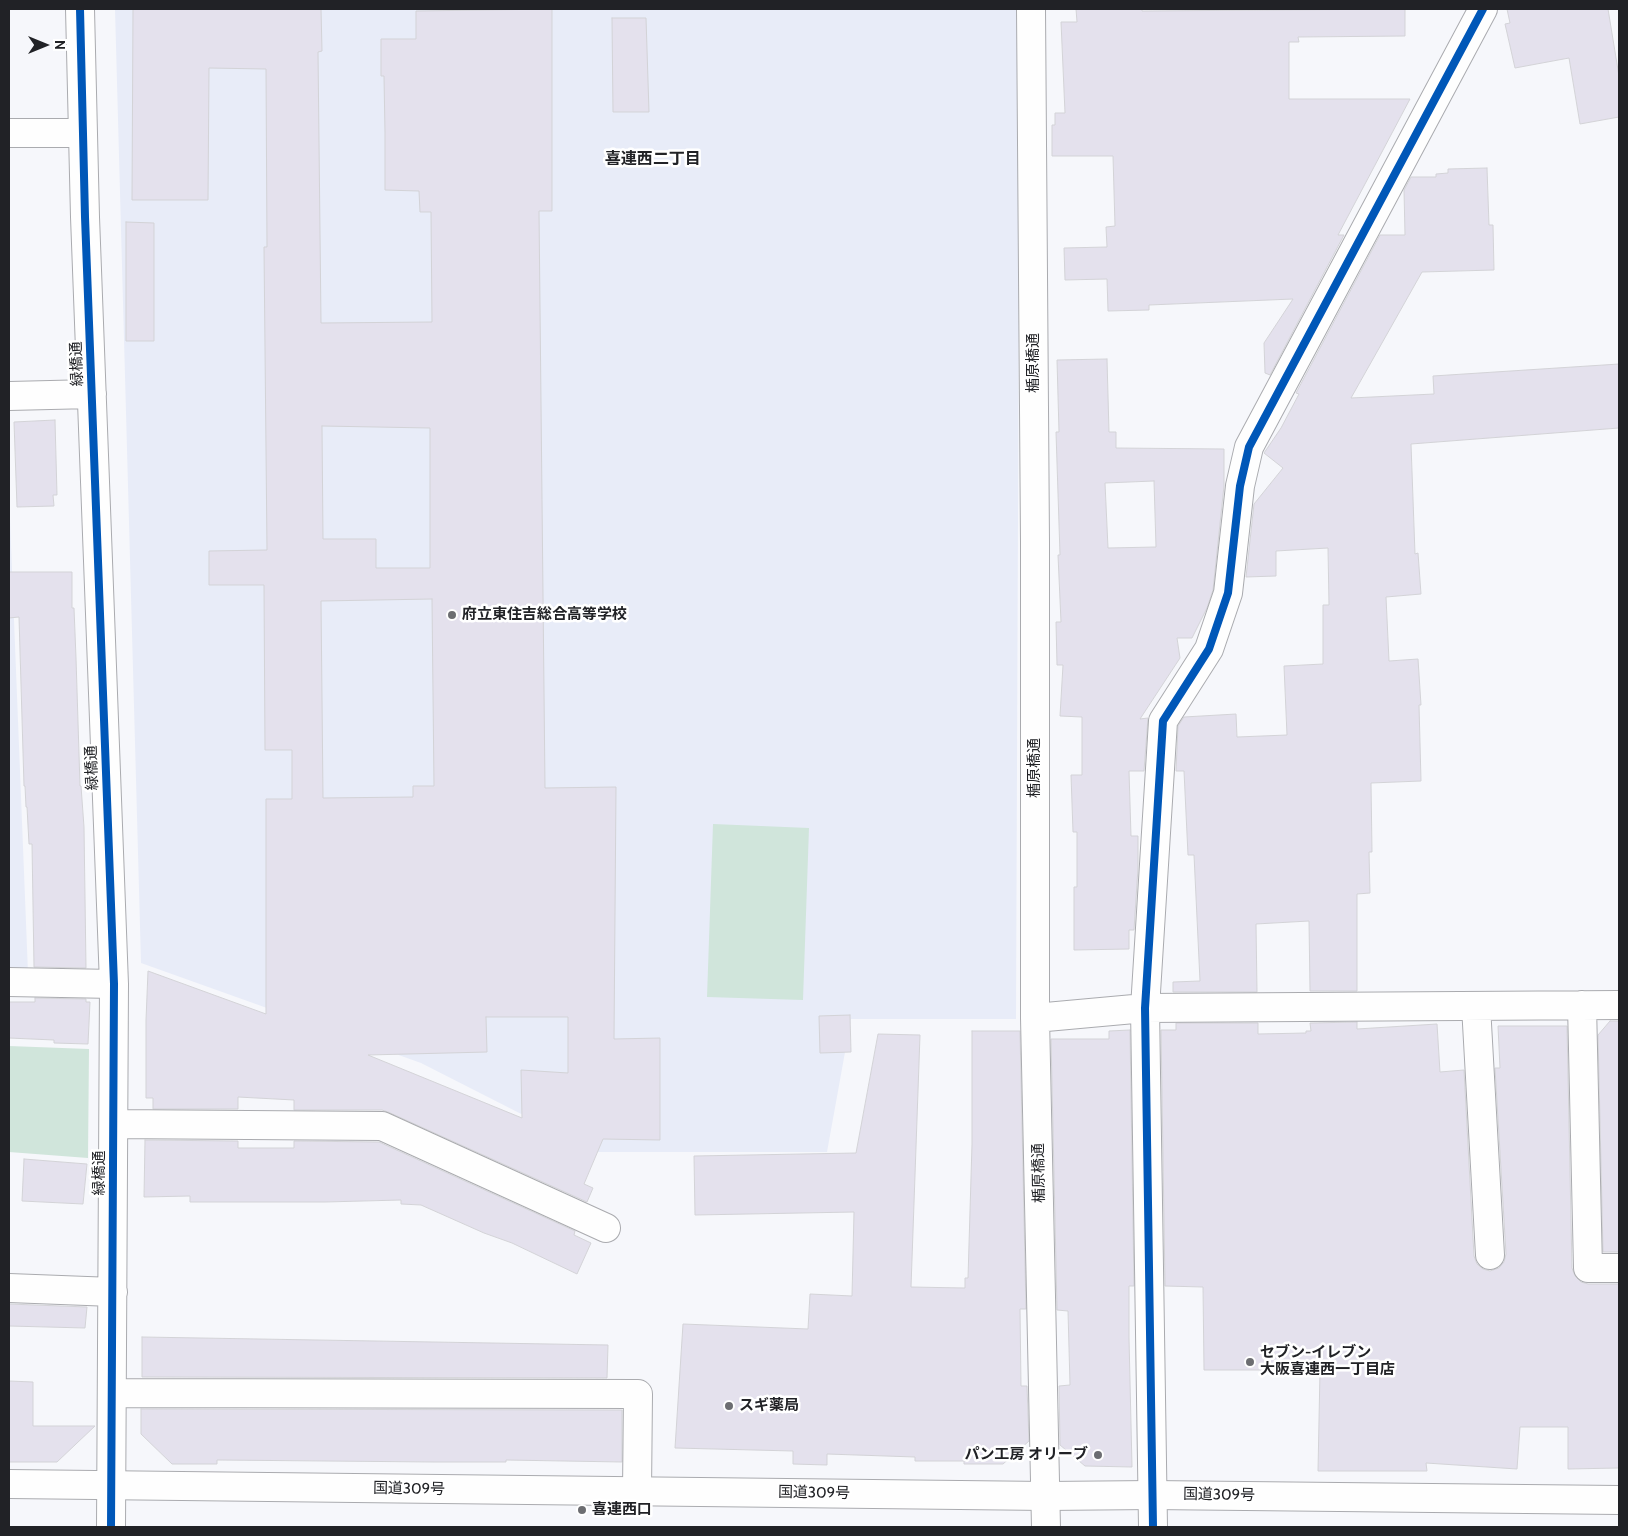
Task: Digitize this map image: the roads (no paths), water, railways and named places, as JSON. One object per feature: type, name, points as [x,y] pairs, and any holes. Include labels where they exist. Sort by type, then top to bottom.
[{"type":"main road","name":"緑橋通","points":[[80,9],[114,984],[111,1527]]},
{"type":"main road","name":"楯原橋通","points":[[1031,9],[1035,533],[1035,1018],[1046,1527]]},
{"type":"main road","points":[[1153,1527],[1145,1008],[1163,721],[1209,649],[1228,593],[1240,486],[1249,447],[1483,9]]},
{"type":"main road","points":[[9,133],[83,133]]},
{"type":"main road","points":[[9,396],[92,394]]},
{"type":"main road","points":[[9,982],[114,984]]},
{"type":"main road","points":[[1582,1005],[1588,1268],[1619,1268]]},
{"type":"main road","points":[[1035,1018],[1145,1008],[1619,1005]]},
{"type":"main road","points":[[1476,1006],[1490,1255]]},
{"type":"main road","points":[[114,1124],[382,1126],[606,1228]]},
{"type":"main road","points":[[9,1288],[113,1292]]},
{"type":"main road","points":[[112,1393],[638,1394],[637,1491]]},
{"type":"main road","name":"国道309号","points":[[9,1484],[1046,1496],[1152,1495],[1619,1500]]},
{"type":"place","name":"府立東住吉総合高等学校","points":[[452,615]]},
{"type":"place","name":"セブン-イレブン 大阪喜連西一丁目店","points":[[1250,1362]]},
{"type":"place","name":"スギ薬局","points":[[729,1406]]},
{"type":"place","name":"パン工房 オリーブ","points":[[1098,1455]]},
{"type":"place","name":"喜連西口","points":[[582,1510]]},
{"type":"district","name":"喜連西二丁目","points":[[653,159]]}]
